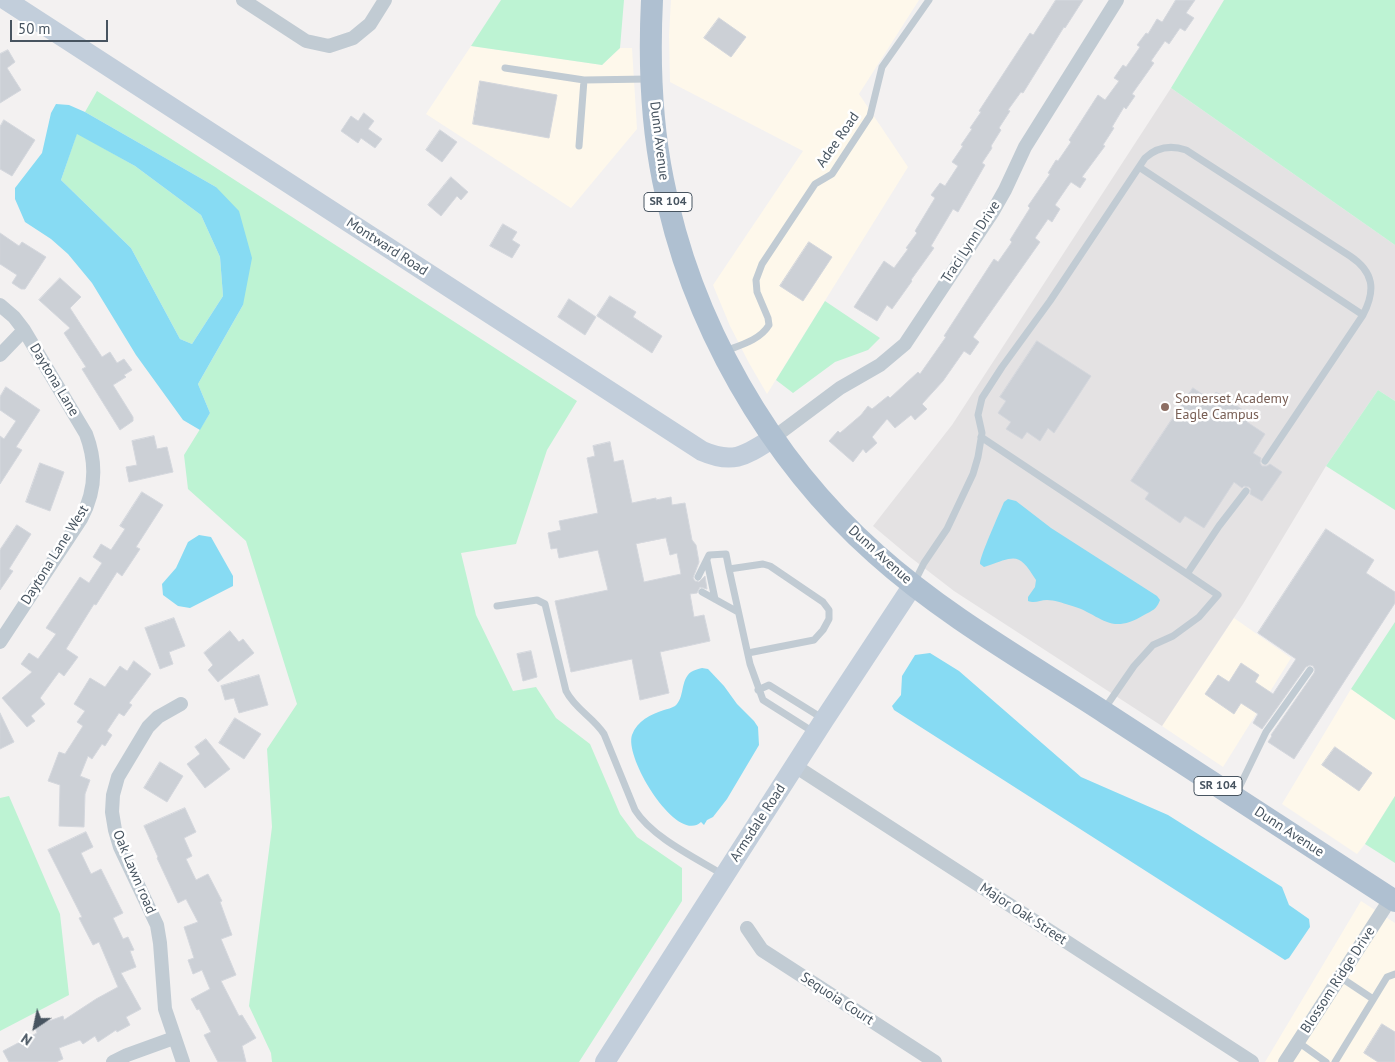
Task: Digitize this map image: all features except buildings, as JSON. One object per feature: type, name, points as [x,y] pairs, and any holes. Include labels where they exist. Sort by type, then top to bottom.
[{"type":"main road","name":"Dunn Avenue","points":[[652,0],[650,39],[651,79],[663,181],[675,228],[700,302],[723,352],[750,403],[773,438],[808,484],[876,554],[913,585],[948,610],[1393,899]]},
{"type":"street","name":"Montward Road","points":[[6,0],[702,451],[718,457],[736,457],[749,454],[773,438]]},
{"type":"street","points":[[243,0],[306,41],[328,46],[353,38],[370,24],[385,0]]},
{"type":"street","name":"Traci Lynn Drive","points":[[773,438],[840,388],[880,365],[905,344],[992,213],[1025,147],[1118,0]]},
{"type":"street","name":"Daytona Lane","points":[[0,305],[14,317],[24,330],[86,434],[92,449],[93,463]]},
{"type":"street","points":[[0,355],[24,330]]},
{"type":"street","name":"Daytona Lane West","points":[[0,642],[87,508],[94,479],[93,463]]},
{"type":"street","name":"Armsdale Road","points":[[605,1062],[913,585]]},
{"type":"street","name":"Oak Lawn road","points":[[181,704],[158,717],[148,727],[118,777],[113,795],[112,812],[120,846],[157,925],[165,1009],[183,1062]]},
{"type":"street","name":"Major Oak Street","points":[[795,766],[1252,1062]]},
{"type":"street","name":"Blossom Ridge Drive","points":[[1285,1062],[1393,899]]},
{"type":"street","name":"Sequoia Court","points":[[747,928],[762,950],[935,1062]]},
{"type":"street","points":[[113,1062],[174,1038]]},
{"type":"lane","name":"Adee Road","points":[[723,352],[744,344],[764,333],[769,326],[768,318],[757,292],[756,280],[762,264],[816,184],[832,174],[870,116],[882,67],[930,0]]},
{"type":"lane","points":[[505,68],[584,80],[651,79]]},
{"type":"lane","points":[[579,146],[584,80]]},
{"type":"lane","points":[[913,585],[924,563],[947,529],[974,474],[981,437],[978,415],[982,398],[1002,367],[1056,293],[1138,168],[1152,152],[1161,148],[1179,147],[1186,150],[1350,256],[1365,268],[1370,280],[1370,297],[1363,315],[1265,461]]},
{"type":"lane","points":[[1138,168],[1363,315]]},
{"type":"lane","points":[[981,437],[1218,595],[1199,617],[1173,636],[1153,645],[1134,666],[1103,711]]},
{"type":"lane","points":[[1187,574],[1219,526],[1246,491]]},
{"type":"lane","points":[[698,576],[709,556],[726,554],[748,653],[758,690],[763,700],[820,727]]},
{"type":"lane","points":[[707,560],[715,599]]},
{"type":"lane","points":[[730,569],[763,564],[770,566],[824,602],[829,610],[829,619],[823,630],[814,640],[748,653]]},
{"type":"lane","points":[[702,592],[738,612]]},
{"type":"lane","points":[[497,606],[537,600],[544,604],[566,690],[577,708],[599,726],[604,734],[640,818],[653,831],[724,876]]},
{"type":"lane","points":[[1235,797],[1266,732],[1310,670]]},
{"type":"lane","points":[[758,690],[769,684],[820,727]]},
{"type":"lane","points":[[1335,1062],[1387,977],[1395,974]]},
{"type":"lane","points":[[1340,977],[1373,999]]},
{"type":"lane","points":[[1298,1042],[1326,1062]]},
{"type":"shaded area","points":[[671,0],[919,0],[859,94],[908,167],[767,394],[730,326],[713,285],[803,151],[670,82],[669,35]]},
{"type":"shaded area","points":[[471,46],[602,65],[620,48],[632,48],[637,129],[571,208],[426,114]]},
{"type":"shaded area","name":"Somerset Academy Eagle Campus","points":[[1171,88],[1395,245],[1395,401],[1378,390],[1326,466],[1243,604],[1162,726],[954,591],[873,526],[952,425]]},
{"type":"shaded area","points":[[1234,618],[1291,658],[1223,767],[1162,726]]},
{"type":"shaded area","points":[[1351,689],[1395,720],[1395,796],[1357,854],[1282,804]]},
{"type":"shaded area","points":[[1361,901],[1395,923],[1395,1062],[1265,1062]]},
{"type":"green space","points":[[501,0],[624,0],[620,48],[602,65],[471,46]]},
{"type":"green space","points":[[1224,0],[1395,0],[1395,245],[1171,88]]},
{"type":"green space","points":[[97,91],[577,401],[547,450],[516,544],[461,553],[476,615],[513,691],[536,687],[556,718],[590,744],[620,814],[637,837],[682,868],[682,901],[579,1062],[272,1062],[271,1053],[249,1006],[272,827],[267,749],[297,704],[246,541],[188,489],[184,455],[210,413],[198,384],[243,305],[216,187],[85,112]]},
{"type":"green space","points":[[77,133],[135,166],[201,215],[220,257],[223,296],[192,344],[180,339],[131,248],[61,180]]},
{"type":"green space","points":[[825,301],[880,338],[868,350],[835,362],[793,393],[776,380]]},
{"type":"green space","points":[[1378,390],[1395,401],[1395,510],[1326,466]]},
{"type":"green space","points":[[1395,622],[1395,720],[1351,689]]},
{"type":"green space","points":[[9,796],[60,914],[69,995],[0,1031],[0,798]]},
{"type":"green space","points":[[1395,796],[1395,863],[1365,844]]},
{"type":"water","points":[[56,104],[69,105],[85,112],[216,187],[239,211],[252,258],[243,305],[198,384],[210,413],[200,430],[183,420],[136,355],[92,283],[68,254],[51,239],[25,222],[15,199],[15,188],[42,153],[51,113]],"holes":[[[77,134],[135,166],[201,215],[220,257],[223,296],[192,344],[180,339],[131,248],[61,180]]]},
{"type":"water","points":[[1008,499],[1016,501],[1051,528],[1157,596],[1160,600],[1156,608],[1132,621],[1113,624],[1080,609],[1058,602],[1047,600],[1028,601],[1028,597],[1035,587],[1036,580],[1021,561],[1011,558],[984,567],[980,564],[986,544],[1004,502]]},
{"type":"water","points":[[199,535],[211,537],[233,576],[233,586],[190,608],[178,606],[163,595],[162,584],[176,568],[188,542]]},
{"type":"water","points":[[930,653],[959,671],[1081,777],[1168,815],[1282,887],[1289,905],[1309,919],[1310,927],[1289,958],[1285,960],[894,710],[892,706],[901,695],[902,676],[915,655]]},
{"type":"water","points":[[702,668],[708,669],[754,721],[758,727],[759,745],[727,799],[713,817],[707,820],[704,825],[701,822],[691,826],[679,821],[654,796],[636,762],[632,746],[632,735],[637,726],[645,719],[675,706],[678,703],[688,675],[692,671]]},
{"type":"place","name":"Somerset Academy Eagle Campus","points":[[1165,407]]}]
